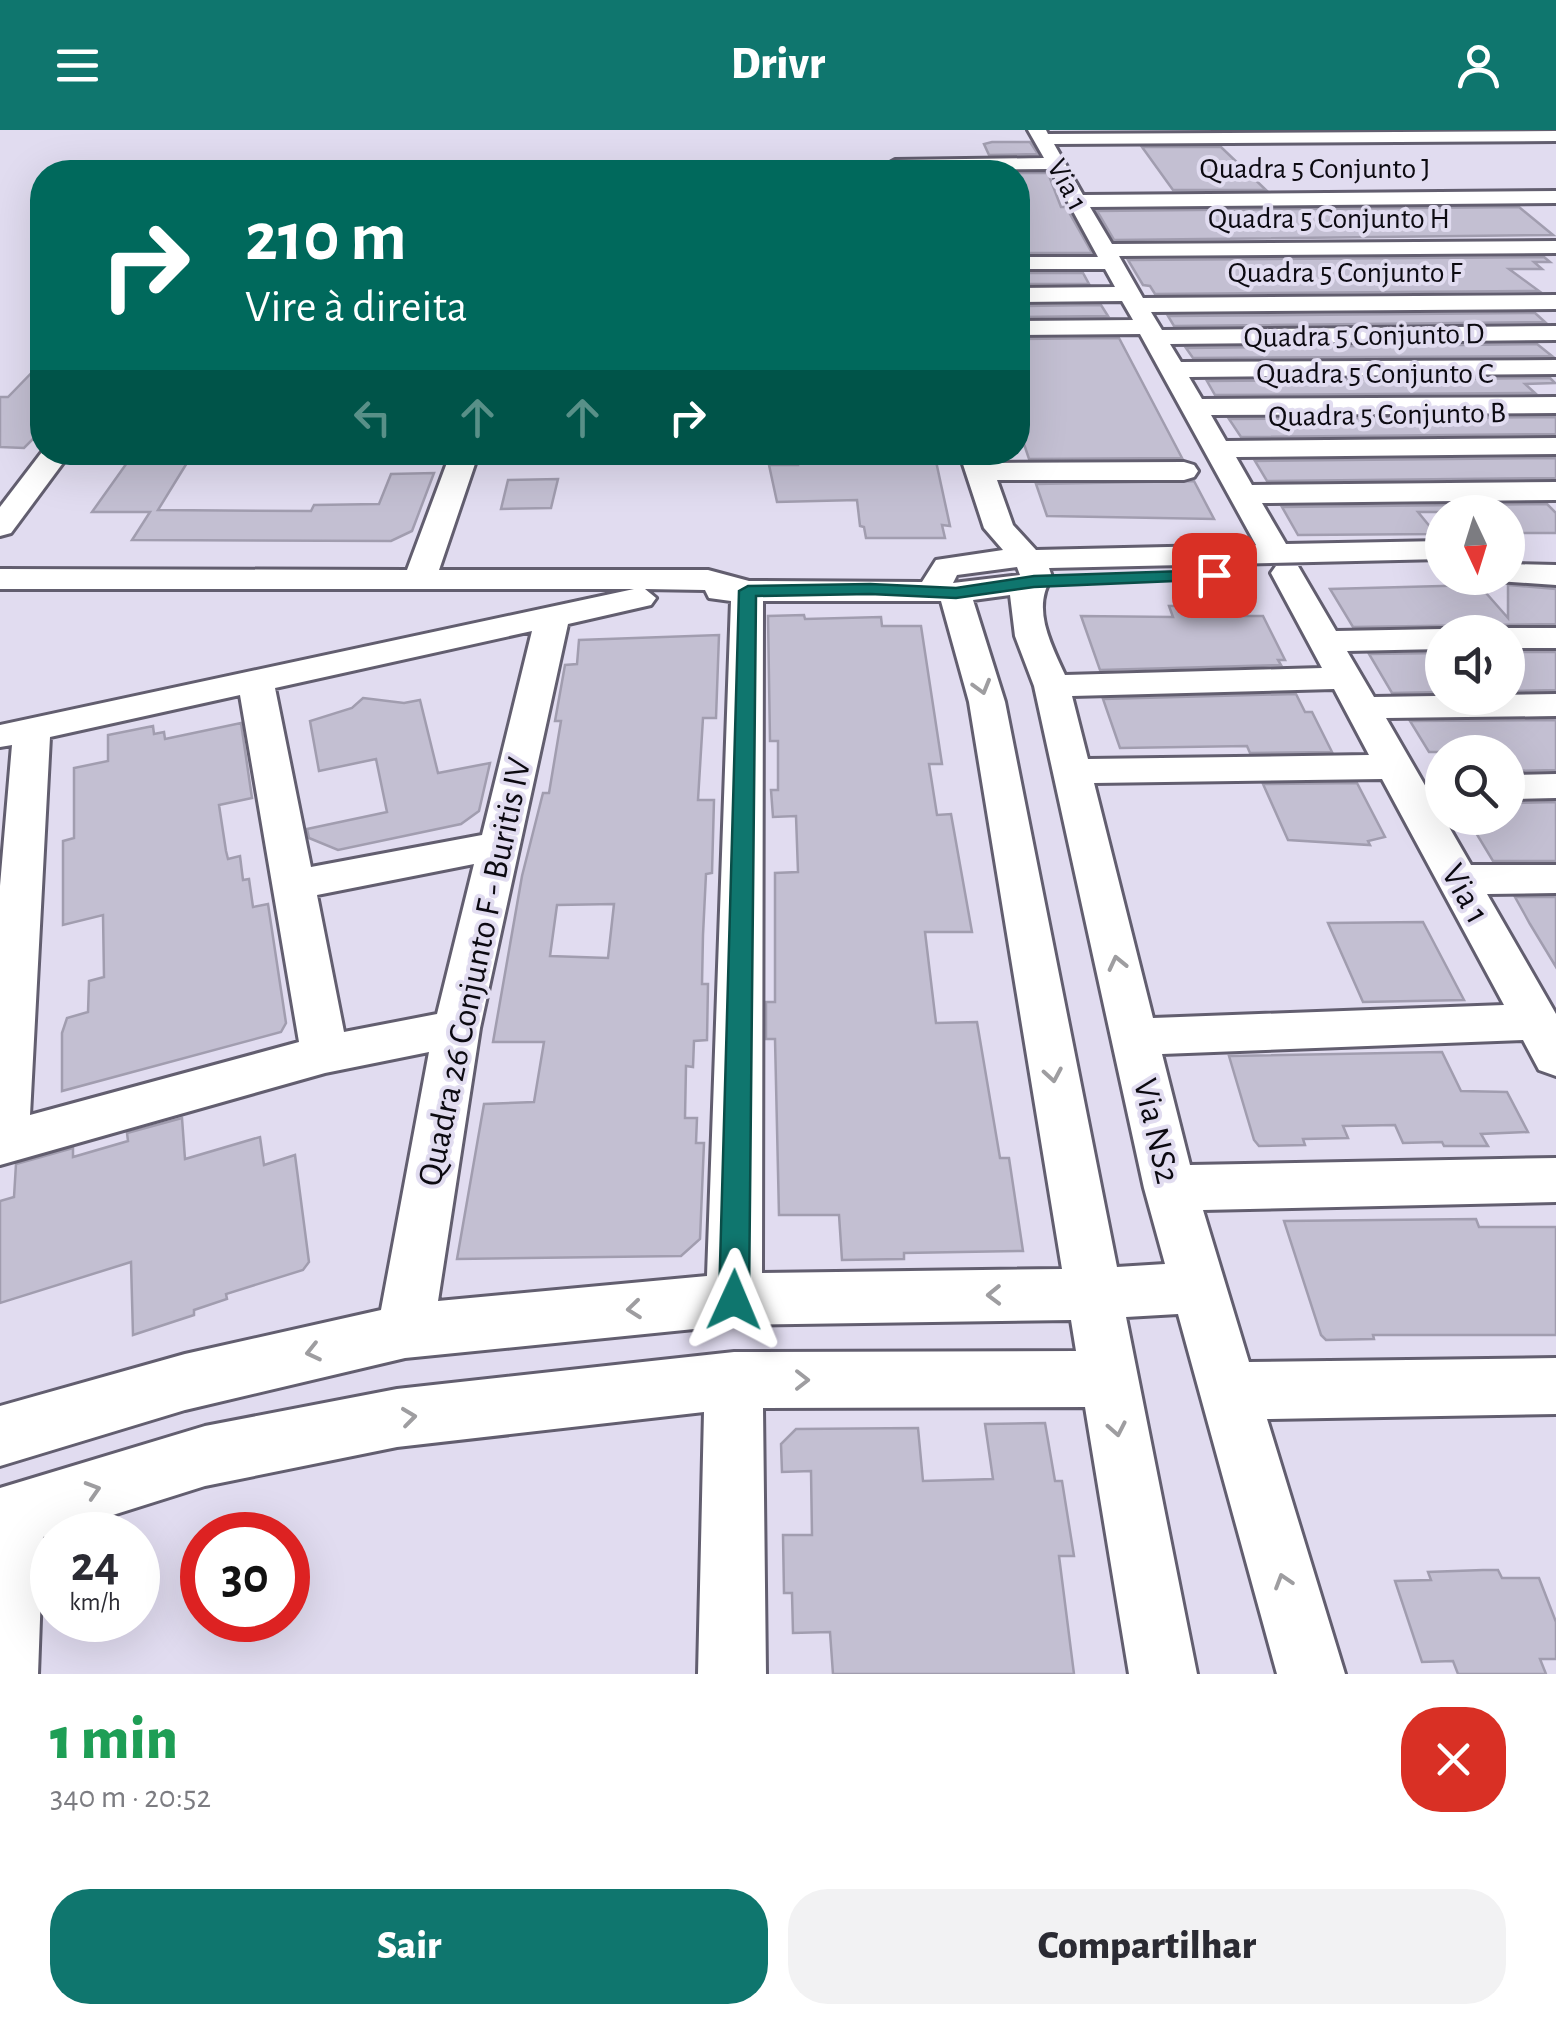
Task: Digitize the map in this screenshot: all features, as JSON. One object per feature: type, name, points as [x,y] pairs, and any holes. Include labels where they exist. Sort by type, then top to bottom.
[{"type":"street","points":[[1462,133],[1494,156]]},
{"type":"street","points":[[916,160],[1047,148],[1462,133],[1556,136]]},
{"type":"street","points":[[1047,148],[1556,156]]},
{"type":"street","name":"Via 1","points":[[1047,148],[1220,449],[1353,693],[1414,781],[1458,880],[1541,1013]]},
{"type":"street","points":[[1523,176],[1555,198]]},
{"type":"street","name":"Quadra 5 Conjunto J","points":[[1075,201],[1555,198]]},
{"type":"street","name":"Quadra 5 Conjunto H","points":[[1116,265],[1556,247]]},
{"type":"street","points":[[1030,263],[1116,265]]},
{"type":"street","points":[[1030,291],[1116,265]]},
{"type":"street","name":"Quadra 5 Conjunto F","points":[[1116,265],[1556,302]]},
{"type":"street","points":[[1030,328],[1556,333]]},
{"type":"street","name":"Quadra 5 Conjunto D","points":[[1173,370],[1556,366]]},
{"type":"street","name":"Quadra 5 Conjunto C","points":[[1195,408],[1556,405]]},
{"type":"street","name":"Quadra 5 Conjunto B","points":[[1220,449],[1556,446]]},
{"type":"street","points":[[1030,464],[1184,470]]},
{"type":"street","points":[[0,527],[47,465]]},
{"type":"street","points":[[420,579],[459,465]]},
{"type":"street","points":[[977,465],[999,528],[987,702],[1163,1674]]},
{"type":"street","points":[[1244,494],[1556,491]]},
{"type":"street","points":[[1525,550],[1556,549]]},
{"type":"street","points":[[457,1028],[325,1054],[1,1143],[16,733],[553,615],[694,591],[769,591],[994,574],[1281,562],[1425,551]]},
{"type":"street","points":[[1281,562],[1425,573]]},
{"type":"street","name":"Via NS2","points":[[994,574],[1024,601],[1032,636],[1052,686],[1170,1188],[1311,1674]]},
{"type":"street","points":[[1525,574],[1556,574]]},
{"type":"street","points":[[0,579],[708,580],[769,591]]},
{"type":"street","points":[[734,1300],[769,591]]},
{"type":"street","name":"Quadra 26 Conjunto F - Buritis IV","points":[[405,1331],[457,1028],[553,615]]},
{"type":"street","points":[[1525,638],[1556,638]]},
{"type":"street","points":[[1324,640],[1425,639]]},
{"type":"street","points":[[256,683],[325,1054]]},
{"type":"street","points":[[1052,686],[1353,693],[1556,706]]},
{"type":"street","points":[[1072,771],[1414,781]]},
{"type":"street","points":[[1525,787],[1556,786]]},
{"type":"street","points":[[296,884],[499,846]]},
{"type":"street","points":[[1458,880],[1556,879]]},
{"type":"street","points":[[1134,1038],[1541,1013]]},
{"type":"street","points":[[1170,1188],[1556,1180]]},
{"type":"street","points":[[0,1436],[185,1382],[405,1331],[734,1300],[1092,1294],[1196,1287]]},
{"type":"street","points":[[4,1674],[6,1517],[205,1456],[397,1418],[734,1380],[1108,1379]]},
{"type":"street","points":[[732,1674],[734,1380]]},
{"type":"street","points":[[1227,1392],[1556,1386]]},
{"type":"building","points":[[1030,142],[1038,154],[989,155],[984,144]]},
{"type":"building","points":[[1142,147],[1221,147],[1266,190],[1173,190]]},
{"type":"building","points":[[1030,173],[1048,173],[1061,207],[1066,207],[1092,253],[1030,253]]},
{"type":"building","points":[[1519,207],[1553,235],[1114,240],[1097,211]]},
{"type":"building","points":[[1544,257],[1550,262],[1534,262],[1542,269],[1509,269],[1539,291],[1155,294],[1150,286],[1143,285],[1128,260]]},
{"type":"building","points":[[1030,273],[1083,273],[1089,284],[1030,284]]},
{"type":"building","points":[[1101,305],[1108,316],[1030,317],[1030,306]]},
{"type":"building","points":[[1535,313],[1545,322],[1174,326],[1168,316]]},
{"type":"building","points":[[1119,338],[1182,458],[1030,459],[1030,339]]},
{"type":"building","points":[[1537,344],[1552,356],[1193,358],[1186,348]]},
{"type":"building","points":[[30,374],[30,442],[24,448],[0,447],[0,397],[8,397]]},
{"type":"building","points":[[1550,378],[1555,383],[1525,384],[1535,393],[1215,395],[1207,381]]},
{"type":"building","points":[[1556,417],[1556,434],[1241,437],[1229,419]]},
{"type":"building","points":[[1556,458],[1556,478],[1267,481],[1255,461]]},
{"type":"building","points":[[125,465],[186,465],[158,510],[311,511],[314,505],[379,504],[391,474],[434,473],[412,531],[391,541],[132,540],[150,512],[92,512]]},
{"type":"building","points":[[769,465],[937,465],[950,526],[942,525],[945,538],[866,538],[864,527],[860,526],[857,500],[777,502]]},
{"type":"building","points":[[558,479],[551,508],[501,509],[508,480]]},
{"type":"building","points":[[1194,481],[1214,519],[1047,516],[1036,484]]},
{"type":"building","points":[[1525,504],[1547,504],[1556,513],[1556,533],[1525,533]]},
{"type":"building","points":[[1425,505],[1425,512],[1418,512],[1425,521],[1425,534],[1298,535],[1282,507]]},
{"type":"building","points":[[1425,586],[1425,595],[1488,595],[1505,615],[1425,615],[1425,626],[1353,627],[1330,589]]},
{"type":"building","points":[[1525,586],[1556,589],[1556,624],[1525,624],[1525,615],[1508,615],[1508,595],[1525,595]]},
{"type":"building","points":[[1228,605],[1233,616],[1263,616],[1285,660],[1278,660],[1281,665],[1100,670],[1081,616],[1173,617],[1169,606]]},
{"type":"building","points":[[804,615],[805,619],[881,617],[882,626],[921,626],[942,764],[929,764],[937,815],[951,814],[972,932],[925,932],[936,1023],[977,1022],[1000,1158],[1009,1158],[1023,1251],[904,1253],[904,1259],[842,1260],[839,1215],[779,1215],[775,1039],[766,1039],[766,1002],[775,1002],[775,873],[798,872],[796,816],[773,817],[771,790],[778,790],[778,741],[770,741],[768,616]]},
{"type":"building","points":[[719,635],[716,718],[703,718],[698,800],[714,800],[712,873],[706,874],[703,935],[702,984],[708,984],[707,1040],[694,1041],[693,1067],[686,1066],[685,1118],[697,1118],[696,1143],[704,1143],[700,1239],[681,1256],[457,1259],[484,1104],[534,1102],[544,1042],[493,1042],[522,876],[543,793],[549,793],[565,665],[577,664],[579,640]],"holes":[[[614,904],[608,958],[550,956],[557,905]]]},
{"type":"building","points":[[1525,652],[1556,652],[1556,690],[1525,691]]},
{"type":"building","points":[[1425,653],[1425,692],[1392,693],[1369,654]]},
{"type":"building","points":[[1296,694],[1305,712],[1312,712],[1332,752],[1250,753],[1247,746],[1120,748],[1103,699]]},
{"type":"building","points":[[363,698],[404,703],[420,700],[438,773],[490,763],[479,811],[461,824],[338,850],[309,838],[307,829],[387,812],[376,759],[319,771],[310,721],[352,708]]},
{"type":"building","points":[[1556,720],[1556,770],[1525,771],[1525,735],[1425,735],[1425,745],[1410,721]]},
{"type":"building","points":[[241,723],[252,798],[219,805],[228,859],[240,856],[243,880],[249,879],[253,907],[268,904],[286,1023],[281,1032],[62,1091],[62,1033],[67,1018],[88,1012],[89,981],[104,977],[103,915],[63,925],[63,841],[74,838],[74,768],[108,761],[108,735],[153,726],[154,734],[164,732],[165,739]]},
{"type":"building","points":[[1357,783],[1385,837],[1368,841],[1370,845],[1288,840],[1263,784]]},
{"type":"building","points":[[1556,802],[1556,861],[1493,861],[1477,835],[1525,835],[1525,803]]},
{"type":"building","points":[[1515,897],[1556,897],[1556,967],[1530,924]]},
{"type":"building","points":[[1423,922],[1464,1000],[1363,1002],[1328,923]]},
{"type":"building","points":[[1442,1052],[1461,1091],[1507,1092],[1528,1132],[1481,1134],[1488,1146],[1444,1146],[1442,1142],[1403,1143],[1395,1125],[1343,1126],[1348,1138],[1303,1139],[1305,1145],[1259,1146],[1229,1056]]},
{"type":"building","points":[[182,1118],[185,1159],[260,1137],[264,1165],[295,1155],[309,1262],[303,1270],[226,1294],[227,1299],[194,1310],[194,1315],[133,1335],[131,1262],[0,1303],[0,1201],[14,1197],[16,1164],[73,1148],[73,1157],[128,1141],[127,1133]]},
{"type":"building","points":[[1476,1219],[1479,1227],[1556,1227],[1556,1335],[1373,1335],[1374,1339],[1326,1340],[1321,1335],[1284,1221]]},
{"type":"building","points":[[1045,1423],[1055,1481],[1062,1481],[1074,1556],[1059,1556],[1074,1674],[833,1674],[830,1632],[793,1633],[792,1593],[784,1593],[783,1535],[812,1535],[811,1471],[782,1472],[781,1444],[796,1429],[918,1428],[923,1481],[993,1479],[985,1424]]},
{"type":"building","points":[[1498,1570],[1502,1578],[1539,1578],[1556,1622],[1556,1659],[1540,1659],[1546,1674],[1458,1674],[1453,1661],[1422,1662],[1395,1581],[1431,1580],[1428,1572]]},
{"type":"route","points":[[734,1300],[748,591],[870,589],[956,593],[1034,582],[1214,575]]}]
